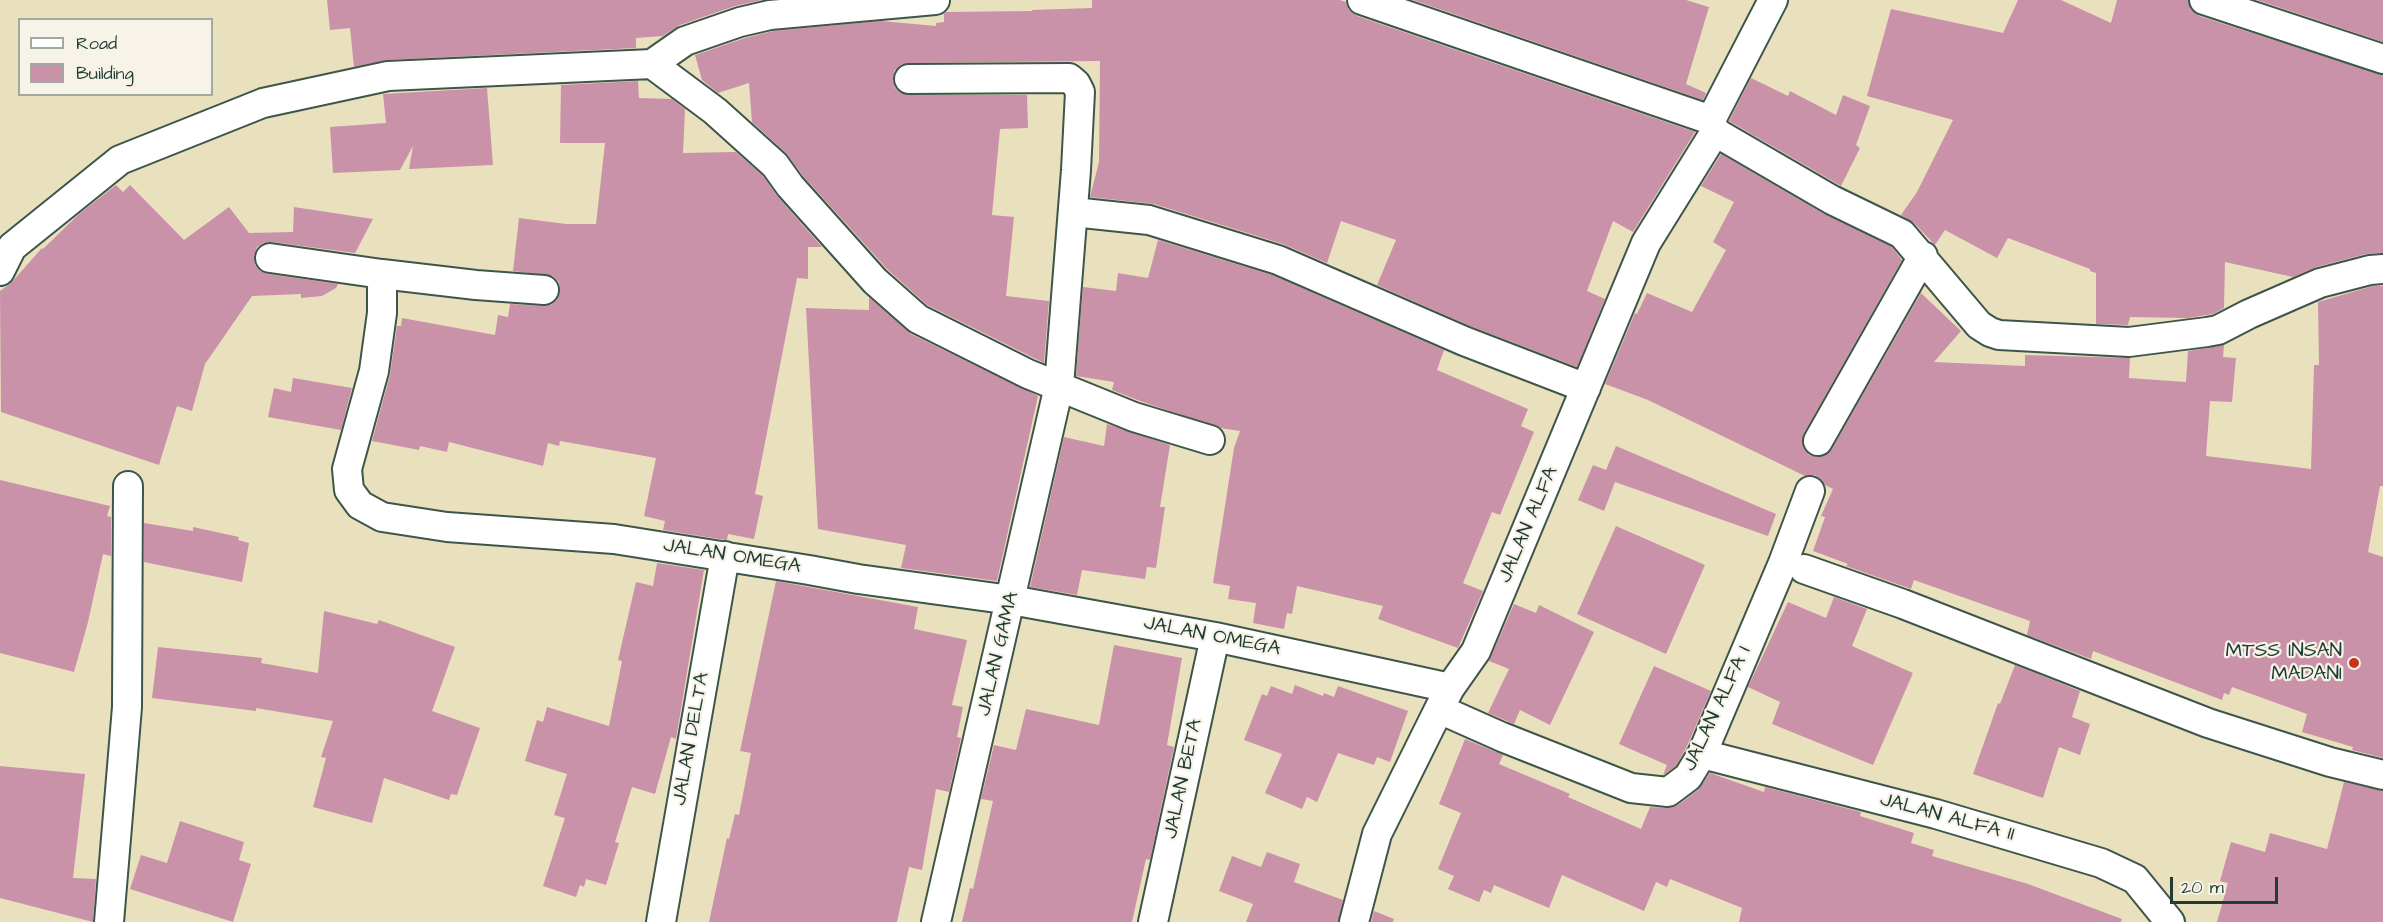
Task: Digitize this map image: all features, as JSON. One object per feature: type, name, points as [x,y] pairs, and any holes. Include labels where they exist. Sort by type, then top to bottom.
[{"type":"street","points":[[0,271],[12,247],[120,160],[263,103],[388,76],[652,64],[685,41],[740,22],[770,15],[935,0]]},
{"type":"street","points":[[1362,0],[1713,126],[1832,200],[1902,234],[1923,256],[1979,325],[1999,335],[2129,342],[2218,330],[2320,283],[2370,270],[2383,269]]},
{"type":"street","name":"JALAN ALFA","points":[[1354,922],[1377,834],[1445,698],[1476,651],[1646,243],[1713,126],[1773,0]]},
{"type":"street","points":[[2204,0],[2383,59]]},
{"type":"street","points":[[652,64],[715,111],[775,165],[790,186],[875,281],[903,308],[935,329],[1028,374],[1134,417],[1210,440]]},
{"type":"street","name":"JALAN GAMA","points":[[909,79],[1069,78],[1080,92],[1059,386],[936,922]]},
{"type":"street","points":[[1072,212],[1149,220],[1278,260],[1464,341],[1586,388]]},
{"type":"street","points":[[1818,441],[1923,256]]},
{"type":"street","points":[[270,258],[476,285],[544,290]]},
{"type":"street","name":"JALAN OMEGA","points":[[382,274],[382,313],[374,371],[347,469],[350,490],[360,505],[382,517],[447,526],[614,539],[858,579],[1011,600],[1215,637],[1445,698]]},
{"type":"street","points":[[109,922],[127,707],[128,486]]},
{"type":"street","name":"JALAN ALFA I","points":[[1445,698],[1502,737],[1631,788],[1668,792],[1688,777],[1702,754],[1783,563],[1810,491]]},
{"type":"street","name":"JALAN DELTA","points":[[660,922],[725,556]]},
{"type":"street","points":[[1804,569],[1902,604],[2208,723],[2330,762],[2383,775]]},
{"type":"street","name":"JALAN BETA","points":[[1153,922],[1215,637]]},
{"type":"street","name":"JALAN ALFA II","points":[[1702,754],[1936,814],[2101,862],[2135,879],[2169,922]]},
{"type":"building","points":[[327,0],[762,0],[735,6],[680,25],[663,36],[636,38],[636,48],[387,60],[354,67],[350,28],[330,30]]},
{"type":"building","points":[[1092,0],[1340,0],[1346,2],[1349,10],[1357,16],[1695,132],[1633,232],[1613,221],[1587,291],[1605,299],[1577,367],[1470,326],[1377,285],[1396,240],[1341,221],[1327,263],[1283,244],[1154,204],[1090,197],[1099,162],[1100,61],[909,63],[901,65],[894,71],[893,80],[895,88],[900,93],[909,95],[1027,95],[1028,128],[1000,129],[992,215],[1014,217],[1006,296],[1049,301],[1044,363],[927,305],[887,269],[803,176],[786,153],[752,122],[749,83],[718,93],[702,80],[695,55],[773,31],[881,21],[936,26],[936,23],[944,22],[946,12],[1092,8]]},
{"type":"building","points":[[1413,0],[1686,0],[1709,7],[1686,84],[1706,93],[1703,100]]},
{"type":"building","points":[[2018,0],[2061,0],[2111,23],[2117,0],[2188,0],[2191,10],[2199,16],[2383,75],[2383,253],[2366,254],[2316,267],[2293,277],[2225,262],[2224,308],[2213,314],[2188,318],[2130,317],[2128,325],[2096,324],[2096,273],[2090,269],[2008,238],[1997,258],[1945,230],[1935,245],[1914,223],[1901,215],[1917,192],[1953,120],[1867,96],[1891,9],[2003,33]]},
{"type":"building","points":[[2257,0],[2383,0],[2383,42]]},
{"type":"building","points":[[1751,78],[1788,96],[1790,91],[1836,115],[1843,95],[1870,106],[1856,145],[1860,148],[1841,186],[1729,121]]},
{"type":"building","points":[[638,81],[639,98],[672,99],[685,109],[683,153],[736,152],[763,176],[778,197],[822,247],[808,247],[808,279],[797,278],[755,494],[763,496],[754,539],[728,534],[725,540],[663,530],[665,521],[644,516],[656,458],[560,441],[559,446],[548,443],[543,466],[449,442],[447,452],[420,446],[419,450],[372,441],[390,375],[397,326],[401,326],[402,318],[495,335],[498,315],[508,317],[510,304],[543,306],[551,305],[557,300],[560,291],[559,282],[553,276],[513,271],[519,218],[566,224],[596,224],[605,143],[560,143],[561,85]]},
{"type":"building","points":[[487,88],[493,165],[409,169],[413,146],[400,170],[333,173],[330,127],[386,123],[383,94]]},
{"type":"building","points":[[1721,154],[1824,214],[1892,247],[1902,260],[1804,433],[1802,441],[1804,449],[1809,455],[1818,457],[1826,455],[1832,449],[1921,293],[1961,331],[1934,362],[2025,366],[2025,355],[2130,358],[2129,378],[2186,382],[2188,351],[2224,345],[2223,357],[2236,358],[2232,402],[2210,401],[2206,456],[2311,469],[2314,365],[2319,365],[2318,302],[2373,286],[2383,286],[2383,486],[2380,486],[2368,552],[2383,557],[2383,758],[2352,750],[2353,747],[2302,732],[2307,714],[2232,687],[2229,695],[2224,693],[2222,700],[2093,651],[2091,659],[2027,635],[2030,621],[1914,580],[1911,589],[1846,566],[1848,564],[1813,551],[1825,517],[1821,516],[1833,489],[1825,485],[1822,480],[1815,475],[1805,476],[1648,400],[1605,384],[1635,313],[1637,314],[1647,293],[1692,312],[1726,250],[1713,242],[1734,202],[1701,186]]},
{"type":"building","points":[[116,185],[123,192],[130,185],[184,240],[229,207],[249,233],[293,232],[294,207],[373,219],[355,253],[272,242],[257,247],[254,255],[255,264],[260,271],[338,284],[336,288],[322,296],[301,298],[301,294],[252,296],[205,364],[192,411],[177,406],[159,465],[1,412],[0,291],[10,284],[42,248],[79,214]]},
{"type":"building","points":[[1158,240],[1272,275],[1444,350],[1437,370],[1528,409],[1521,426],[1534,432],[1500,515],[1492,512],[1463,583],[1483,591],[1458,648],[1378,619],[1383,606],[1297,586],[1292,614],[1287,613],[1284,629],[1253,623],[1256,603],[1228,599],[1230,586],[1213,583],[1234,448],[1240,431],[1220,428],[1140,401],[1112,390],[1114,382],[1076,376],[1083,287],[1116,291],[1118,273],[1148,278]]},
{"type":"building","points":[[869,297],[911,334],[1038,396],[997,581],[901,568],[906,545],[818,529],[806,308],[869,310]]},
{"type":"building","points":[[293,378],[352,388],[341,430],[268,417],[274,388],[291,392]]},
{"type":"building","points":[[1107,424],[1170,445],[1160,507],[1165,507],[1156,568],[1147,567],[1145,579],[1082,570],[1077,595],[1030,587],[1064,437],[1104,446]]},
{"type":"building","points":[[1616,446],[1776,514],[1768,536],[1615,482],[1604,511],[1578,500],[1593,465],[1606,470]]},
{"type":"building","points":[[0,480],[110,506],[107,516],[111,517],[111,556],[103,554],[74,672],[0,653]]},
{"type":"building","points":[[144,523],[193,531],[193,527],[239,537],[238,540],[249,543],[242,582],[144,562]]},
{"type":"building","points":[[1616,526],[1705,565],[1666,654],[1577,614]]},
{"type":"building","points":[[657,563],[704,570],[676,739],[671,737],[655,794],[632,787],[615,842],[619,843],[606,885],[586,879],[584,887],[580,885],[576,897],[543,886],[565,818],[554,815],[567,774],[525,761],[537,720],[543,722],[547,707],[609,726],[622,661],[618,660],[636,582],[653,586]]},
{"type":"building","points":[[776,581],[918,607],[914,629],[967,640],[952,705],[963,707],[957,737],[961,738],[949,792],[936,789],[922,870],[909,867],[897,922],[709,922],[727,838],[729,839],[735,814],[739,815],[751,753],[740,751]]},
{"type":"building","points":[[1834,597],[1867,609],[1852,646],[1913,673],[1873,765],[1772,724],[1780,702],[1748,687],[1788,602],[1826,618]]},
{"type":"building","points":[[1514,604],[1536,613],[1539,605],[1594,632],[1550,725],[1520,710],[1514,724],[1488,713],[1509,669],[1489,661]]},
{"type":"building","points":[[324,611],[377,624],[379,620],[455,647],[432,711],[480,728],[457,795],[451,794],[449,800],[384,778],[372,823],[313,807],[326,758],[321,757],[333,721],[256,708],[256,711],[152,698],[158,647],[262,658],[261,663],[318,673]]},
{"type":"building","points":[[1114,645],[1182,658],[1167,745],[1174,747],[1150,860],[1146,859],[1132,922],[962,922],[970,888],[973,889],[993,801],[981,799],[994,745],[1016,750],[1026,709],[1099,725]]},
{"type":"building","points":[[2015,665],[2080,691],[2072,717],[2090,724],[2080,755],[2059,747],[2043,798],[1973,774],[1998,703],[2000,704]]},
{"type":"building","points":[[1654,666],[1711,691],[1676,766],[1663,775],[1667,765],[1619,744]]},
{"type":"building","points":[[1295,685],[1323,696],[1324,693],[1334,697],[1338,686],[1408,711],[1390,762],[1377,757],[1374,765],[1338,753],[1317,802],[1307,797],[1302,809],[1265,793],[1282,754],[1244,740],[1262,694],[1267,696],[1271,686],[1292,694]]},
{"type":"building","points":[[1465,739],[1503,755],[1499,764],[1570,794],[1568,797],[1641,829],[1650,807],[1666,808],[1678,805],[1698,790],[1710,773],[1764,792],[1765,787],[1861,812],[1860,816],[1914,833],[1911,843],[1934,850],[1932,856],[2028,884],[2122,919],[2121,922],[1739,922],[1742,908],[1670,879],[1667,887],[1656,882],[1644,911],[1562,875],[1549,908],[1494,885],[1491,893],[1484,890],[1479,902],[1448,889],[1454,876],[1438,869],[1461,813],[1439,804]]},
{"type":"building","points":[[0,766],[85,774],[73,878],[96,879],[93,922],[0,898]]},
{"type":"building","points":[[2344,782],[2383,791],[2383,922],[2217,922],[2228,883],[2220,881],[2231,842],[2265,852],[2270,833],[2327,849]]},
{"type":"building","points":[[180,821],[244,842],[239,860],[251,864],[233,922],[130,889],[141,855],[167,863]]},
{"type":"building","points":[[1267,852],[1300,864],[1294,882],[1343,900],[1338,922],[1246,922],[1253,904],[1219,891],[1232,856],[1261,867]]},
{"type":"building","points":[[1374,911],[1394,919],[1393,922],[1371,922]]},
{"type":"place","name":"MTSS INSAN MADANI","points":[[2354,663]]}]
